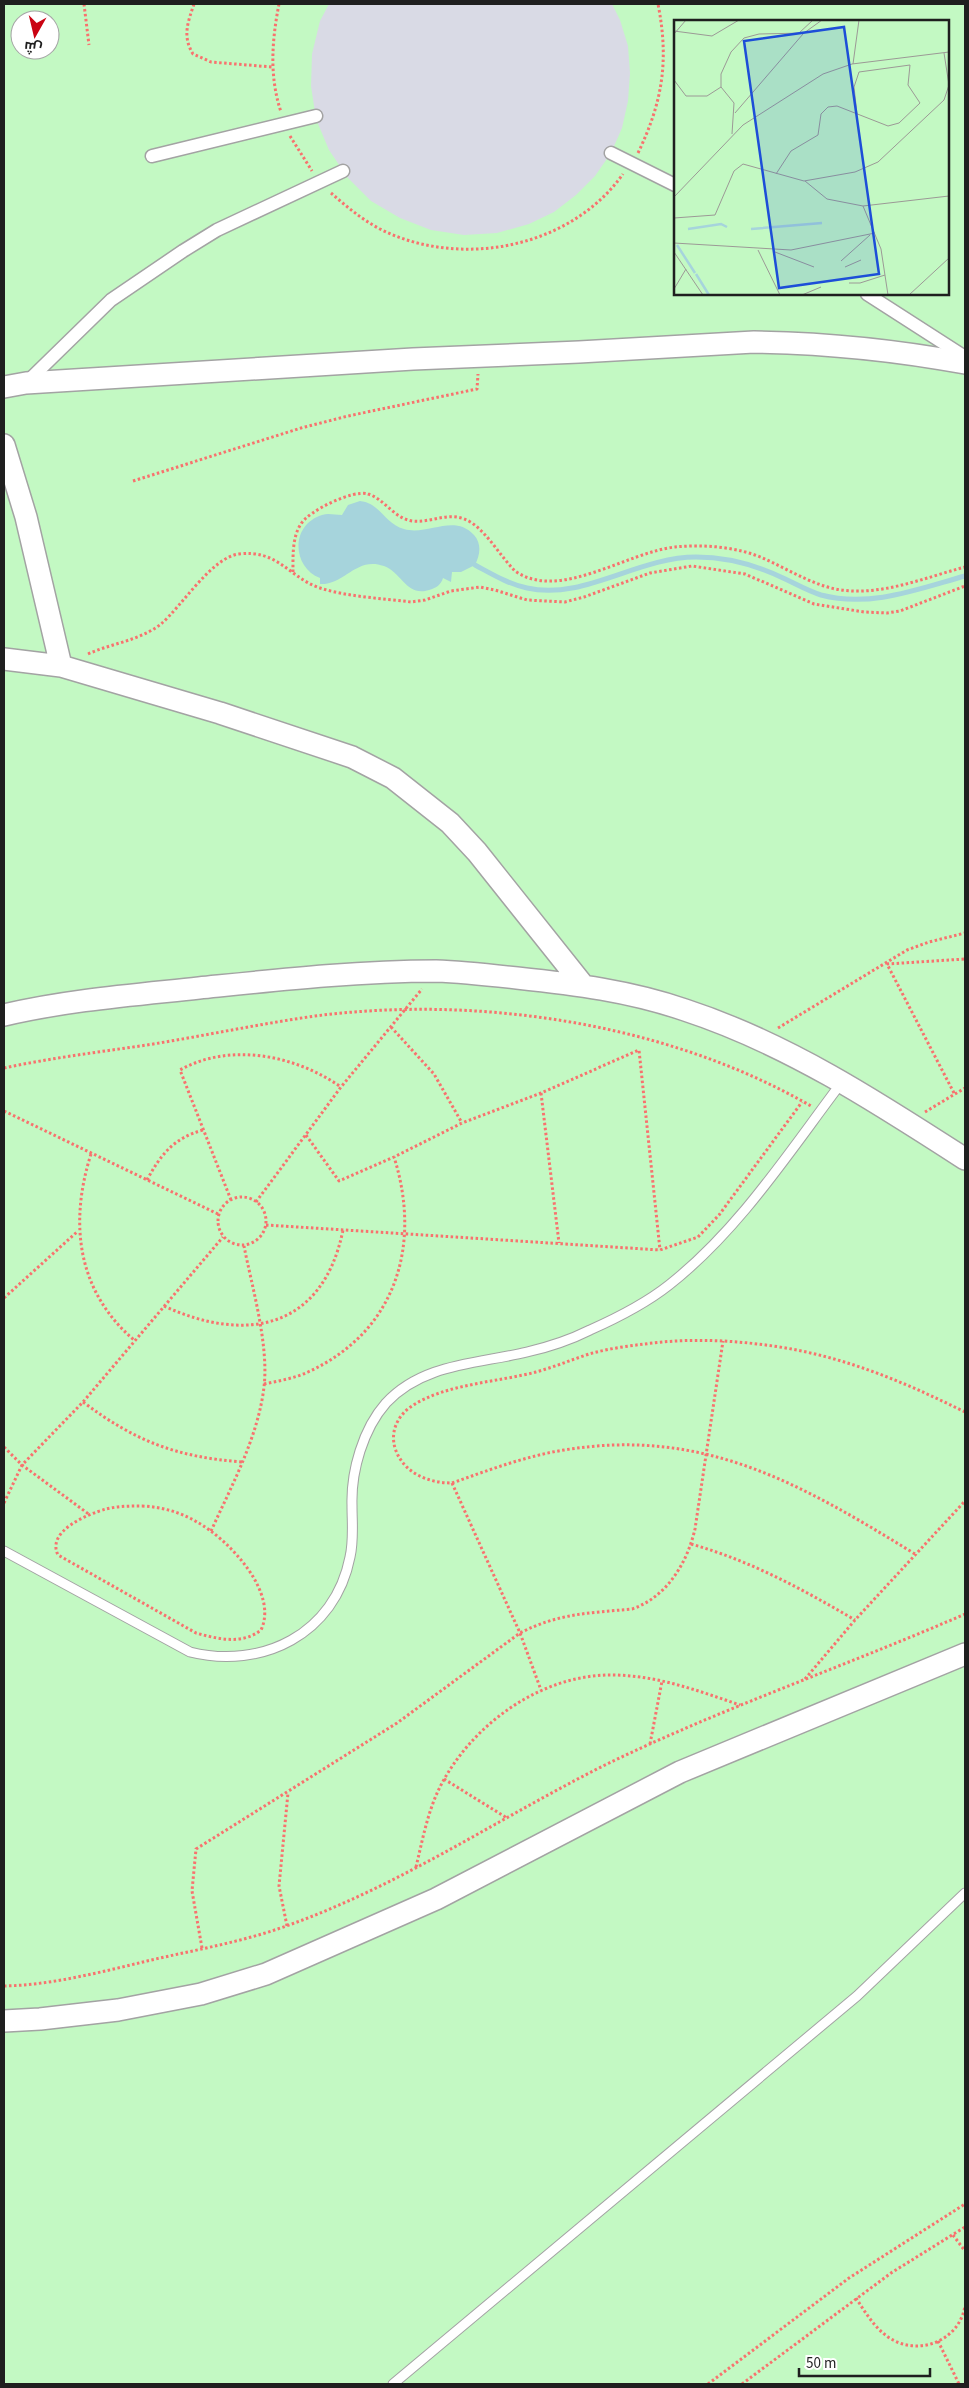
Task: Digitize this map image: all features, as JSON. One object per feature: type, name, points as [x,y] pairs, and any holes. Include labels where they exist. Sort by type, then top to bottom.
[{"type":"street","points":[[152,156],[285,122],[316,116]]},
{"type":"street","points":[[611,153],[674,184]]},
{"type":"street","points":[[26,383],[119,294],[217,230],[343,171]]},
{"type":"street","points":[[869,295],[965,357]]},
{"type":"street","points":[[4,387],[26,383],[223,370],[754,342],[788,342],[907,352],[965,363]]},
{"type":"street","points":[[4,445],[26,517],[61,666]]},
{"type":"street","points":[[4,659],[61,666],[220,713],[352,757],[393,778],[450,823],[477,852],[583,985]]},
{"type":"street","points":[[4,1014],[89,1000],[292,979],[354,975],[436,971],[583,985],[626,993],[686,1010],[758,1040],[842,1082],[965,1159]]},
{"type":"street","points":[[4,2021],[118,2010],[201,1994],[266,1974],[436,1899],[680,1772],[965,1654]]},
{"type":"lane","points":[[4,1551],[190,1652],[220,1658],[250,1656],[290,1642],[303,1633],[328,1607],[344,1578],[352,1546],[352,1504],[355,1469],[369,1431],[384,1405],[404,1386],[426,1374],[548,1346],[591,1330],[644,1302],[690,1267],[740,1214],[842,1082]]},
{"type":"lane","points":[[393,2384],[856,1996],[965,1894]]},
{"type":"path","points":[[84,4],[89,32],[89,45]]},
{"type":"path","points":[[194,4],[187,23],[186,37],[193,54],[211,62],[272,67]]},
{"type":"path","points":[[279,4],[273,34],[272,67],[278,100],[285,122],[305,162],[320,181],[351,211],[380,229],[411,241],[444,248],[478,250],[512,245],[544,235],[574,219],[598,201],[620,178],[631,163],[651,125],[660,96],[664,65],[663,34],[658,4]]},
{"type":"path","points":[[132,482],[301,428],[477,389],[480,356]]},
{"type":"path","points":[[293,572],[294,547],[301,522],[321,508],[355,493],[364,492],[378,498],[406,519],[420,521],[441,516],[463,519],[480,530],[515,572],[523,577],[547,582],[575,578],[636,556],[674,547],[687,546],[724,549],[754,555],[817,584],[851,591],[877,590],[965,567]]},
{"type":"path","points":[[61,666],[95,651],[132,640],[148,632],[173,613],[208,574],[230,556],[249,554],[263,556],[286,566],[318,587],[395,600],[425,600],[451,591],[480,587],[527,600],[564,602],[584,597],[650,573],[692,566],[745,574],[760,579],[795,597],[833,609],[887,614],[905,610],[927,599],[965,586]]},
{"type":"path","points":[[758,1040],[914,948],[965,933]]},
{"type":"path","points":[[887,964],[965,959]]},
{"type":"path","points":[[887,964],[954,1093]]},
{"type":"path","points":[[256,1202],[341,1087],[405,1010]]},
{"type":"path","points":[[4,1068],[52,1058],[147,1045],[308,1018],[405,1010],[462,1011],[538,1018],[601,1027],[669,1045],[734,1068],[780,1088],[820,1111]]},
{"type":"path","points":[[391,1027],[434,1074],[462,1123]]},
{"type":"path","points":[[306,1135],[339,1180],[394,1157],[462,1123],[541,1093],[640,1050],[660,1250]]},
{"type":"path","points":[[231,1200],[180,1070],[202,1060],[222,1055],[240,1054],[273,1058],[317,1072],[341,1087]]},
{"type":"path","points":[[908,1122],[965,1088]]},
{"type":"path","points":[[541,1093],[559,1243]]},
{"type":"path","points":[[266,1225],[660,1250],[698,1237],[719,1215],[802,1102]]},
{"type":"path","points":[[4,1111],[218,1214]]},
{"type":"path","points":[[147,1180],[159,1158],[173,1143],[203,1130]]},
{"type":"path","points":[[91,1154],[81,1194],[79,1231],[86,1268],[101,1302],[120,1329],[134,1340]]},
{"type":"path","points":[[264,1384],[307,1373],[343,1352],[360,1337],[390,1294],[398,1274],[405,1233],[405,1201],[394,1157]]},
{"type":"path","points":[[243,1197],[256,1202],[263,1209],[266,1225],[259,1240],[244,1246],[229,1242],[219,1230],[218,1214],[222,1207],[231,1200],[243,1197]]},
{"type":"path","points":[[164,1306],[190,1318],[230,1326],[259,1324],[278,1320],[294,1312],[321,1287],[337,1256],[343,1230]]},
{"type":"path","points":[[4,1298],[79,1231]]},
{"type":"path","points":[[4,1503],[22,1465],[83,1402],[223,1237]]},
{"type":"path","points":[[212,1530],[242,1462],[256,1423],[264,1384],[259,1324],[244,1246]]},
{"type":"path","points":[[914,1554],[817,1497],[744,1465],[707,1453],[664,1447],[593,1446],[532,1456],[452,1483],[439,1483],[425,1479],[406,1467],[398,1456],[394,1442],[396,1424],[400,1417],[413,1405],[456,1388],[536,1372],[592,1353],[646,1344],[699,1340],[772,1346],[826,1355],[899,1381],[965,1412]]},
{"type":"path","points":[[202,1948],[192,1891],[196,1849],[397,1723],[520,1632],[568,1614],[632,1609],[642,1606],[658,1595],[672,1578],[691,1544],[707,1453],[723,1341]]},
{"type":"path","points":[[83,1402],[112,1424],[166,1449],[214,1460],[242,1462]]},
{"type":"path","points":[[4,1447],[22,1465],[90,1515]]},
{"type":"path","points":[[452,1483],[520,1632],[541,1690]]},
{"type":"path","points":[[804,1680],[914,1554],[965,1501]]},
{"type":"path","points":[[124,1506],[155,1507],[184,1515],[212,1530],[239,1558],[255,1580],[264,1600],[266,1616],[264,1624],[261,1630],[247,1638],[224,1639],[196,1633],[61,1559],[56,1548],[57,1539],[68,1528],[90,1515],[124,1506]]},
{"type":"path","points":[[691,1544],[722,1553],[766,1570],[855,1620]]},
{"type":"path","points":[[4,1986],[72,1977],[202,1948],[287,1926],[360,1896],[416,1868],[603,1766],[650,1744],[740,1705],[894,1645],[965,1614]]},
{"type":"path","points":[[416,1868],[432,1806],[444,1779],[461,1754],[484,1730],[522,1700],[541,1690],[585,1678],[614,1675],[662,1681],[740,1705]]},
{"type":"path","points":[[650,1744],[662,1681]]},
{"type":"path","points":[[444,1779],[508,1818]]},
{"type":"path","points":[[287,1926],[280,1886],[288,1793]]},
{"type":"path","points":[[708,2384],[849,2278],[965,2204]]},
{"type":"path","points":[[742,2384],[856,2298],[965,2227]]},
{"type":"path","points":[[953,2235],[965,2252]]},
{"type":"path","points":[[856,2298],[875,2326],[897,2343],[907,2346],[920,2346],[938,2341],[958,2328],[965,2306]]},
{"type":"path","points":[[938,2341],[959,2384]]},
{"type":"green space","points":[[4,4],[965,4],[965,2384],[4,2384]]},
{"type":"shaded area","points":[[329,4],[612,4],[620,20],[628,46],[630,73],[628,101],[622,128],[611,153],[595,176],[576,195],[554,212],[529,224],[497,233],[464,235],[431,230],[400,218],[371,201],[348,178],[329,150],[316,119],[311,86],[312,54],[320,21]]},
{"type":"water","points":[[360,501],[378,509],[392,523],[404,529],[422,530],[449,525],[466,529],[477,538],[479,546],[475,565],[461,572],[452,572],[451,582],[443,578],[436,587],[421,591],[410,587],[390,569],[374,564],[358,568],[329,583],[320,584],[320,578],[311,573],[304,565],[300,556],[298,546],[300,536],[304,528],[312,520],[324,514],[342,515],[348,505]]},
{"type":"waterway","points":[[475,565],[513,584],[527,588],[548,590],[569,589],[590,584],[674,559],[707,557],[730,560],[752,566],[773,573],[821,595],[858,599],[894,595],[965,576]]}]
